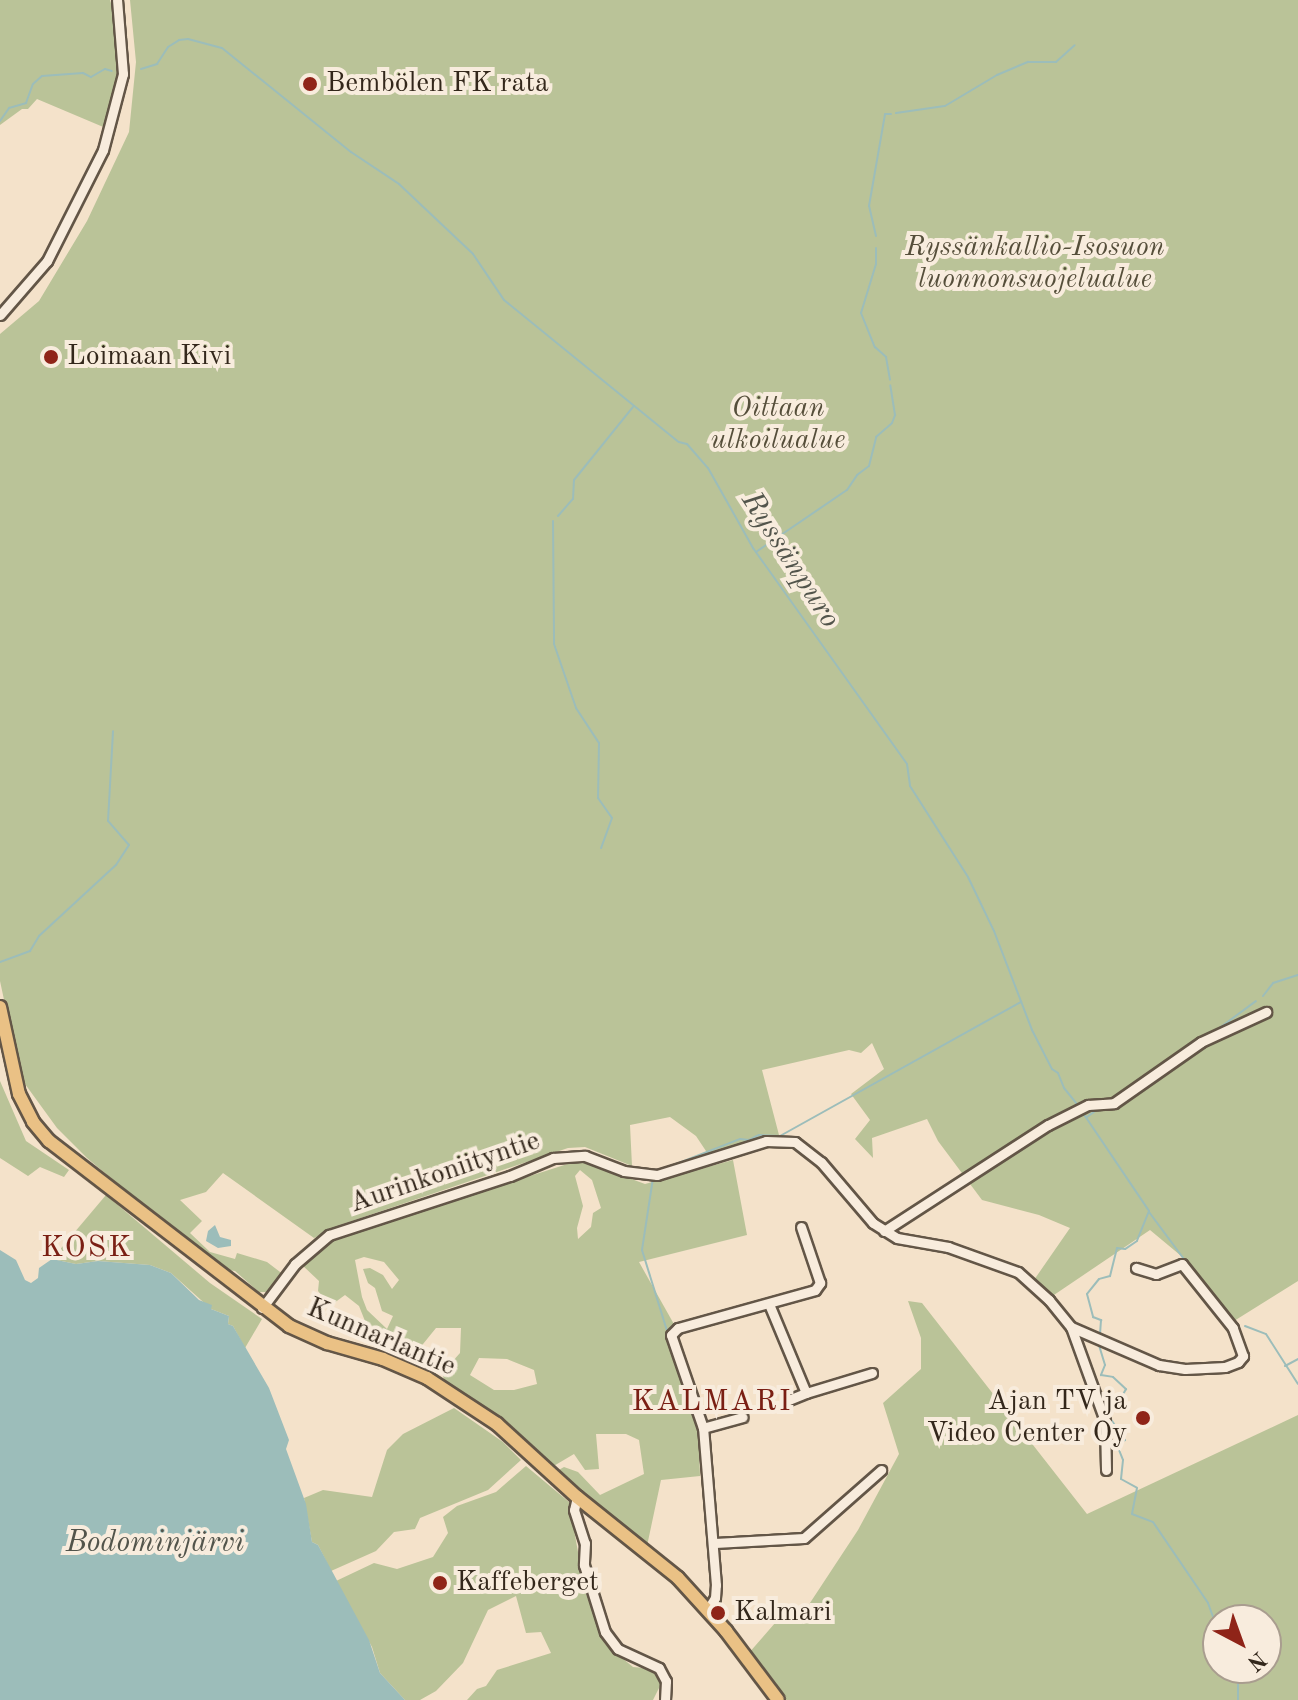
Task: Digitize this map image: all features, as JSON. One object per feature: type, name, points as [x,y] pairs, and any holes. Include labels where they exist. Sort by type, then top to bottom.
[{"type":"main road","name":"Kunnarlantie","points":[[0,1007],[15,1083],[38,1129],[63,1153],[262,1308],[315,1339],[383,1359],[448,1390],[497,1424],[577,1497],[655,1556],[708,1609],[778,1700]]},
{"type":"street","points":[[0,315],[47,261],[103,150],[123,74],[117,0]]},
{"type":"street","points":[[884,1231],[1048,1125],[1088,1105],[1114,1103],[1201,1042],[1266,1012]]},
{"type":"street","name":"Aurinkoniityntie","points":[[262,1308],[295,1264],[329,1235],[510,1176],[553,1158],[573,1154],[624,1171],[657,1175],[766,1141],[795,1142],[821,1162],[864,1214],[884,1231],[911,1242],[948,1247],[1018,1272],[1071,1327],[1159,1365],[1185,1369],[1225,1367],[1238,1362],[1243,1356],[1233,1328],[1182,1264],[1156,1274],[1136,1268]]},
{"type":"street","points":[[708,1609],[715,1598],[715,1543],[703,1428],[671,1335],[678,1328],[815,1290],[820,1283],[801,1227]]},
{"type":"street","points":[[769,1304],[806,1393]]},
{"type":"street","points":[[1071,1327],[1105,1421],[1106,1470]]},
{"type":"street","points":[[786,1401],[872,1373]]},
{"type":"street","points":[[703,1428],[743,1417]]},
{"type":"street","points":[[715,1543],[804,1538],[881,1470]]},
{"type":"street","points":[[577,1497],[574,1510],[585,1543],[584,1565],[605,1632],[618,1649],[659,1668],[666,1681],[665,1700]]},
{"type":"green space","points":[[0,0],[110,0],[117,22],[119,75],[108,129],[37,99],[28,109],[22,109],[0,125]]},
{"type":"green space","name":"Oittaan ulkoilualue","points":[[130,0],[1298,0],[1298,1281],[1234,1321],[1186,1260],[1150,1230],[1051,1297],[1034,1280],[1070,1228],[1039,1215],[982,1200],[938,1141],[927,1119],[872,1138],[873,1158],[855,1139],[870,1120],[851,1094],[884,1069],[872,1043],[861,1053],[849,1050],[762,1070],[779,1135],[708,1154],[696,1136],[670,1117],[630,1125],[632,1166],[585,1147],[568,1148],[340,1225],[314,1238],[223,1173],[206,1192],[180,1200],[202,1221],[190,1233],[210,1252],[235,1259],[237,1253],[267,1262],[284,1275],[266,1292],[259,1292],[235,1271],[218,1268],[87,1158],[57,1128],[25,1084],[0,981],[0,334],[39,301],[87,221],[129,132],[136,62]]},
{"type":"green space","points":[[0,1081],[26,1141],[69,1170],[64,1177],[40,1167],[28,1176],[0,1158]]},
{"type":"green space","points":[[580,1160],[645,1184],[733,1160],[747,1235],[639,1262],[675,1326],[669,1338],[698,1419],[700,1476],[661,1480],[647,1546],[572,1489],[557,1471],[564,1467],[578,1472],[600,1495],[644,1474],[639,1440],[626,1434],[596,1434],[599,1469],[585,1470],[574,1454],[552,1467],[446,1386],[442,1373],[460,1353],[461,1328],[436,1328],[419,1349],[398,1351],[391,1341],[367,1326],[359,1306],[345,1295],[330,1306],[318,1291],[319,1281],[301,1264],[329,1240]],"holes":[[[580,1170],[592,1180],[601,1208],[593,1213],[591,1227],[578,1239],[577,1228],[583,1206],[575,1176]],[[364,1257],[384,1262],[399,1280],[392,1289],[383,1275],[370,1268],[363,1269],[368,1283],[375,1288],[382,1311],[393,1316],[387,1329],[367,1310],[355,1260]],[[479,1358],[507,1359],[534,1370],[537,1384],[514,1390],[494,1390],[470,1375]]]},
{"type":"green space","points":[[106,1195],[210,1283],[262,1319],[245,1348],[233,1326],[228,1324],[229,1316],[211,1309],[171,1273],[150,1265],[98,1261],[76,1264],[52,1259]]},
{"type":"green space","points":[[908,1301],[922,1303],[1087,1514],[1298,1415],[1298,1700],[781,1700],[748,1654],[782,1615],[806,1609],[858,1530],[899,1454],[883,1403],[921,1369],[921,1338]]},
{"type":"green space","points":[[454,1408],[503,1442],[521,1460],[488,1490],[420,1518],[415,1529],[394,1532],[376,1551],[331,1571],[318,1545],[312,1542],[304,1498],[323,1490],[372,1497],[387,1450],[403,1434]]},
{"type":"green space","points":[[526,1466],[569,1502],[585,1591],[605,1644],[633,1667],[655,1669],[661,1684],[653,1700],[467,1700],[477,1689],[486,1686],[497,1670],[551,1653],[541,1632],[526,1633],[516,1596],[488,1610],[463,1663],[436,1691],[420,1700],[405,1700],[380,1673],[372,1647],[336,1581],[374,1563],[397,1569],[433,1557],[448,1533],[443,1517],[457,1506],[496,1492]]},
{"type":"water","points":[[215,1225],[220,1237],[231,1240],[231,1246],[218,1248],[206,1241],[208,1231]]},
{"type":"water","name":"Bodominjärvi","points":[[0,1250],[16,1260],[25,1280],[31,1283],[38,1278],[39,1268],[52,1259],[76,1264],[98,1261],[150,1265],[171,1273],[199,1300],[212,1305],[211,1309],[229,1316],[228,1324],[233,1326],[269,1388],[289,1440],[286,1449],[306,1504],[312,1542],[318,1545],[369,1640],[380,1673],[405,1700],[0,1700]]},
{"type":"waterway","name":"Ryssänpuro","points":[[141,69],[157,64],[168,47],[179,40],[188,39],[222,48],[351,152],[399,184],[473,254],[504,300],[679,442],[687,444],[708,468],[753,548],[907,764],[910,786],[968,877],[994,931],[1032,1030],[1052,1069],[1058,1073],[1064,1088],[1077,1104]]},
{"type":"waterway","points":[[896,113],[945,106],[997,75],[1028,62],[1056,62],[1075,45]]},
{"type":"waterway","name":"Ryssänpuro","points":[[0,121],[9,108],[26,103],[33,84],[42,76],[83,73],[91,77],[105,69],[112,71]]},
{"type":"waterway","points":[[876,236],[869,206],[885,114],[891,114]]},
{"type":"waterway","points":[[876,248],[876,264],[861,313],[875,347],[886,357],[890,380]]},
{"type":"waterway","points":[[756,552],[847,490],[857,475],[869,466],[876,437],[892,423],[895,415],[890,385]]},
{"type":"waterway","points":[[558,516],[573,499],[574,480],[633,407]]},
{"type":"waterway","points":[[553,521],[554,644],[576,708],[599,743],[598,798],[612,818],[601,848]]},
{"type":"waterway","points":[[0,962],[30,951],[39,936],[116,865],[129,845],[108,821],[113,731]]},
{"type":"waterway","points":[[1263,996],[1273,983],[1298,975]]},
{"type":"waterway","points":[[1218,1029],[1256,1001]]},
{"type":"waterway","points":[[666,1168],[740,1139],[749,1140],[759,1135],[780,1136],[1021,1002]]},
{"type":"waterway","points":[[1087,1117],[1098,1109]]},
{"type":"waterway","name":"Ryssänpuro","points":[[1083,1113],[1149,1211],[1137,1241],[1125,1249],[1117,1248],[1110,1276],[1099,1279],[1087,1294],[1093,1317],[1101,1320],[1100,1334]]},
{"type":"waterway","points":[[653,1178],[642,1250],[668,1334]]},
{"type":"waterway","points":[[1149,1212],[1195,1274]]},
{"type":"waterway","points":[[1245,1326],[1266,1334],[1298,1384]]},
{"type":"waterway","name":"Ryssänpuro","points":[[1098,1342],[1105,1365],[1101,1375],[1113,1377],[1126,1389],[1115,1409],[1106,1412],[1125,1440],[1117,1445],[1123,1460],[1121,1479],[1137,1488],[1132,1514],[1153,1522],[1208,1604]]},
{"type":"waterway","points":[[1285,1366],[1298,1359]]},
{"type":"waterway","name":"Ryssänpuro","points":[[1238,1684],[1238,1700]]},
{"type":"place","name":"Bembölen FK rata","points":[[310,84]]},
{"type":"place","name":"Loimaan Kivi","points":[[51,357]]},
{"type":"place","name":"Ajan TV ja Video Center Oy","points":[[1143,1418]]},
{"type":"place","name":"Kaffeberget","points":[[440,1583]]},
{"type":"place","name":"Kalmari","points":[[718,1613]]},
{"type":"district","name":"KOSK","points":[[87,1248]]},
{"type":"district","name":"KALMARI","points":[[712,1402]]},
{"type":"park label","name":"Ryssänkallio-Isosuon luonnonsuojelualue","points":[[1035,264]]}]
